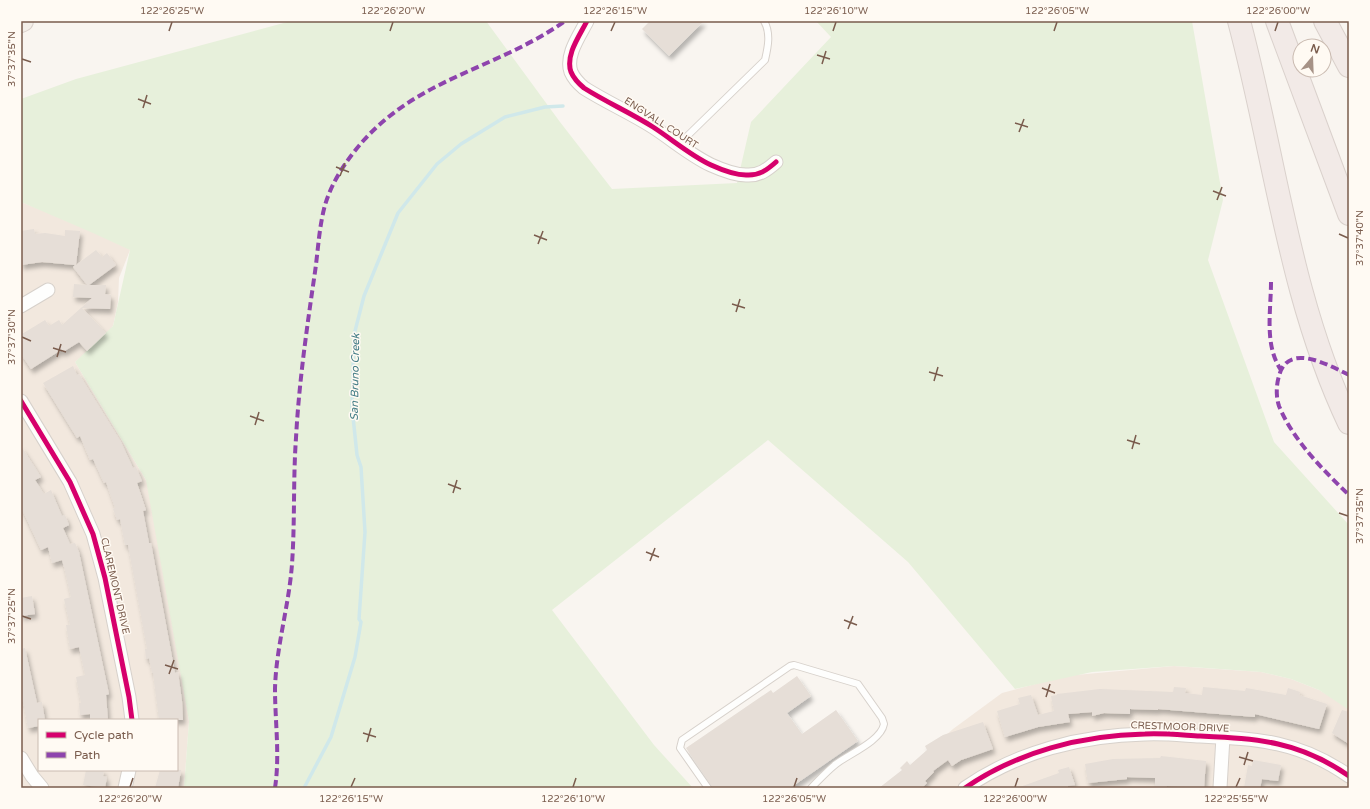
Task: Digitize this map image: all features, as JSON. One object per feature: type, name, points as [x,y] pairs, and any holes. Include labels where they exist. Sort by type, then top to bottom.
[{"type":"highway","points":[[1232,21],[1256,116],[1268,145]]},
{"type":"highway","points":[[1239,21],[1295,264],[1324,364],[1349,423]]},
{"type":"highway","points":[[1277,21],[1349,214]]},
{"type":"highway","points":[[1326,21],[1349,66]]},
{"type":"street","name":"ENGVALL COURT","points":[[587,21],[573,48],[570,59],[570,70],[575,80],[584,88],[654,128],[712,166],[746,175],[762,172],[776,162]]},
{"type":"street","points":[[21,306],[48,290]]},
{"type":"street","name":"CLAREMONT DRIVE","points":[[21,401],[70,482],[93,534],[105,578],[132,719]]},
{"type":"street","name":"CRESTMOOR DRIVE","points":[[965,788],[1003,766],[1032,754],[1068,743],[1119,735],[1147,734],[1259,739],[1301,750],[1329,762],[1349,776]]},
{"type":"street","points":[[1220,788],[1223,737]]},
{"type":"street","points":[[21,758],[32,776],[42,788]]},
{"type":"street","points":[[125,788],[129,771]]},
{"type":"lane","points":[[678,145],[765,60],[769,44],[767,26],[764,21]]},
{"type":"lane","points":[[708,788],[680,748],[682,740],[790,666],[794,665],[858,684],[882,718],[884,724],[880,731],[862,748],[837,763],[811,788]]},
{"type":"shaded area","points":[[21,202],[74,223],[101,223],[130,250],[119,278],[118,302],[113,326],[106,335],[75,362],[146,480],[155,502],[189,721],[184,788],[21,788]]},
{"type":"shaded area","points":[[1174,666],[1261,672],[1291,679],[1319,690],[1349,707],[1349,788],[886,788],[953,729],[1002,693],[1065,676]]},
{"type":"green space","points":[[291,21],[486,21],[560,122],[612,189],[737,183],[751,122],[831,37],[816,21],[1192,21],[1223,200],[1208,260],[1274,442],[1349,525],[1349,710],[1319,690],[1291,679],[1261,672],[1206,668],[1174,666],[1092,672],[1015,689],[908,562],[768,440],[552,610],[654,745],[693,788],[184,788],[189,721],[146,480],[75,362],[113,326],[130,250],[21,202],[21,99],[76,79]]},
{"type":"building","points":[[650,21],[704,21],[669,56],[642,29]]},
{"type":"building","points":[[34,229],[35,234],[45,233],[65,236],[65,230],[80,231],[76,265],[96,250],[102,257],[107,253],[116,265],[89,285],[106,285],[105,294],[111,295],[110,309],[82,308],[106,333],[87,351],[79,342],[63,352],[61,350],[31,369],[21,354],[21,341],[25,339],[22,334],[45,320],[49,326],[59,320],[62,325],[92,298],[73,297],[74,284],[87,285],[73,267],[75,265],[42,262],[21,265],[21,231]]},
{"type":"building","points":[[73,366],[77,375],[79,374],[121,442],[133,468],[136,467],[142,481],[137,483],[146,510],[143,511],[149,543],[151,543],[175,673],[178,672],[183,720],[159,719],[153,673],[149,658],[146,659],[145,649],[147,649],[128,545],[125,545],[120,519],[117,520],[113,509],[115,508],[106,482],[104,483],[93,459],[90,460],[80,436],[77,438],[43,383]]},
{"type":"building","points":[[21,446],[41,477],[35,480],[44,494],[51,490],[62,516],[65,515],[69,525],[63,528],[70,544],[75,543],[79,552],[109,694],[106,695],[108,719],[90,719],[90,714],[80,715],[79,703],[81,703],[76,677],[85,675],[79,647],[70,649],[66,625],[70,625],[64,599],[71,597],[62,560],[52,563],[48,547],[41,550],[21,507]]},
{"type":"building","points":[[32,596],[35,614],[21,616],[21,598]]},
{"type":"building","points":[[25,648],[37,703],[42,702],[45,719],[38,719],[38,726],[28,728],[23,701],[21,702],[21,649]]},
{"type":"building","points":[[797,676],[811,696],[787,713],[802,734],[836,710],[858,741],[790,788],[713,788],[686,748],[771,690],[773,693]]},
{"type":"building","points":[[1174,687],[1186,688],[1185,693],[1202,695],[1203,687],[1245,691],[1246,688],[1286,695],[1288,688],[1300,692],[1299,695],[1327,704],[1319,729],[1255,714],[1255,717],[1158,709],[1130,709],[1130,714],[1104,713],[1092,716],[1092,712],[1068,714],[1070,722],[1038,727],[1005,737],[997,711],[1020,704],[1018,698],[1031,695],[1038,715],[1054,711],[1051,696],[1057,694],[1100,689],[1173,692]]},
{"type":"building","points":[[1342,710],[1349,712],[1349,744],[1332,733]]},
{"type":"building","points":[[983,722],[993,749],[961,760],[952,766],[948,760],[933,771],[934,772],[925,781],[927,783],[922,788],[879,788],[902,770],[900,768],[907,761],[910,765],[927,750],[925,746],[943,735]]},
{"type":"building","points":[[1161,756],[1206,761],[1204,788],[1167,786],[1166,788],[1155,787],[1155,778],[1127,777],[1127,779],[1088,783],[1085,764],[1113,759],[1160,758]]},
{"type":"building","points":[[1253,760],[1281,765],[1278,781],[1262,779],[1260,788],[1244,788],[1248,765],[1252,766]]},
{"type":"building","points":[[1069,767],[1075,785],[1068,786],[1068,788],[1017,788],[1059,773],[1058,770]]},
{"type":"building","points":[[181,770],[178,788],[155,788],[160,771]]},
{"type":"building","points":[[86,771],[104,771],[103,776],[107,777],[105,788],[83,785]]},
{"type":"waterway","name":"San Bruno Creek","points":[[304,788],[331,737],[355,657],[361,622],[359,619],[365,532],[361,467],[357,455],[352,407],[354,335],[364,296],[398,213],[437,164],[461,144],[505,117],[545,107],[563,106]]},
{"type":"marked path","points":[[275,788],[277,763],[275,689],[280,642],[292,564],[297,417],[322,217],[330,190],[351,155],[364,140],[386,119],[410,101],[461,74],[514,51],[565,21]]},
{"type":"marked path","points":[[1271,282],[1270,339],[1272,350],[1281,370]]},
{"type":"marked path","points":[[1349,375],[1321,362],[1300,358],[1291,360],[1284,366],[1277,384],[1277,399],[1279,406],[1292,431],[1319,465],[1349,495]]},
{"type":"cycle path","points":[[587,21],[574,45],[570,59],[573,77],[584,88],[645,122],[696,157],[720,169],[742,175],[755,175],[769,168],[776,162]]},
{"type":"cycle path","points":[[21,401],[70,482],[93,534],[105,578],[129,697],[132,719]]},
{"type":"cycle path","points":[[965,788],[985,775],[1006,765],[1028,755],[1051,748],[1098,738],[1121,735],[1152,734],[1241,739],[1278,744],[1313,755],[1331,764],[1349,776]]}]
